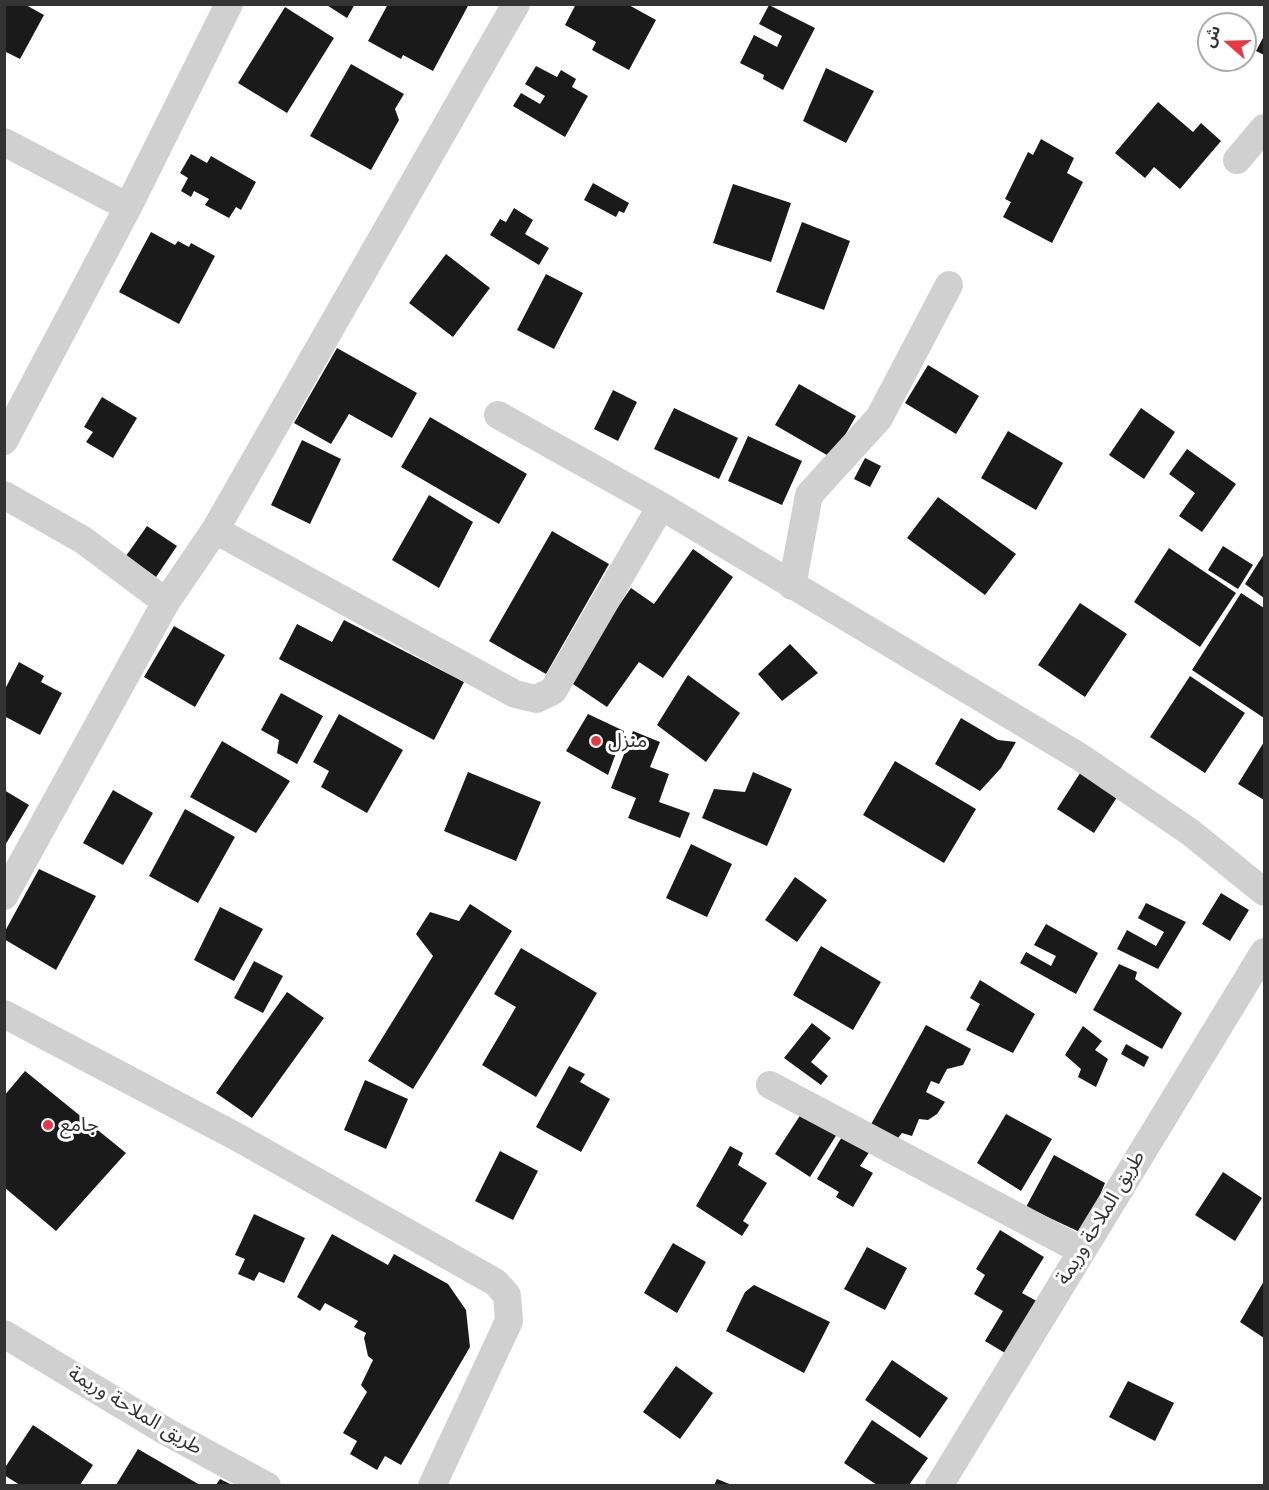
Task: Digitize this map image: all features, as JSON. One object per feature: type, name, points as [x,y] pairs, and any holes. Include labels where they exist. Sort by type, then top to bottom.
[{"type":"street","points":[[4,441],[128,207],[229,4]]},
{"type":"street","points":[[4,896],[166,602],[215,530],[516,4]]},
{"type":"street","points":[[1237,160],[1264,128]]},
{"type":"street","points":[[4,142],[128,207]]},
{"type":"street","points":[[792,586],[809,495],[879,418],[949,285]]},
{"type":"street","points":[[498,414],[661,507],[1080,758],[1190,832],[1264,892]]},
{"type":"street","points":[[4,495],[82,540],[166,602]]},
{"type":"street","points":[[215,530],[515,694],[536,699],[553,691],[661,507]]},
{"type":"street","name":"طريق الملاحة وريمة","points":[[939,1485],[1264,952]]},
{"type":"street","points":[[4,1014],[237,1137],[428,1243],[495,1282],[507,1295],[509,1321],[432,1485]]},
{"type":"street","points":[[770,1085],[1082,1251]]},
{"type":"street","name":"طريق الملاحة وريمة","points":[[4,1334],[167,1432],[267,1485]]},
{"type":"building","points":[[4,4],[24,4],[44,15],[20,59],[4,51]]},
{"type":"building","points":[[325,4],[355,4],[347,18]]},
{"type":"building","points":[[388,4],[469,4],[433,71],[403,55],[401,59],[368,41]]},
{"type":"building","points":[[576,4],[627,4],[656,20],[629,70],[592,50],[596,42],[565,25]]},
{"type":"building","points":[[769,5],[815,28],[783,90],[763,79],[764,75],[740,63],[754,35],[777,47],[782,36],[759,24]]},
{"type":"building","points":[[285,7],[334,38],[287,113],[238,83]]},
{"type":"building","points":[[1264,36],[1264,55],[1257,52]]},
{"type":"building","points":[[351,64],[404,94],[395,109],[399,120],[371,170],[310,136]]},
{"type":"building","points":[[536,66],[557,77],[561,70],[576,79],[572,87],[588,96],[565,137],[513,106],[521,93],[540,104],[545,96],[525,84]]},
{"type":"building","points":[[826,68],[874,91],[846,143],[803,121]]},
{"type":"building","points":[[1158,102],[1193,132],[1201,123],[1221,141],[1180,189],[1154,167],[1145,178],[1115,153]]},
{"type":"building","points":[[1041,139],[1074,158],[1067,173],[1083,182],[1052,243],[1003,217],[1011,202],[1005,199],[1028,152],[1033,155]]},
{"type":"building","points":[[191,154],[207,163],[211,156],[256,182],[241,210],[236,207],[229,218],[205,205],[209,199],[194,191],[191,197],[181,191],[188,178],[180,173]]},
{"type":"building","points":[[593,183],[629,203],[624,213],[619,211],[616,217],[584,200]]},
{"type":"building","points":[[733,184],[791,203],[771,262],[713,243]]},
{"type":"building","points":[[514,208],[533,220],[525,234],[549,248],[539,265],[490,235],[500,219],[506,222]]},
{"type":"building","points":[[802,222],[850,241],[824,310],[776,292]]},
{"type":"building","points":[[151,232],[175,245],[178,241],[189,247],[191,243],[215,256],[179,324],[119,292]]},
{"type":"building","points":[[446,254],[490,288],[453,337],[409,303]]},
{"type":"building","points":[[546,274],[583,293],[554,349],[517,330]]},
{"type":"building","points":[[337,348],[417,393],[392,438],[349,414],[331,444],[294,423]]},
{"type":"building","points":[[928,365],[979,396],[956,434],[905,403]]},
{"type":"building","points":[[799,384],[856,416],[832,458],[775,425]]},
{"type":"building","points":[[613,390],[637,402],[618,441],[594,429]]},
{"type":"building","points":[[102,397],[137,418],[113,458],[86,442],[93,432],[84,427]]},
{"type":"building","points":[[674,408],[738,438],[719,479],[654,449]]},
{"type":"building","points":[[1141,408],[1175,432],[1144,479],[1109,455]]},
{"type":"building","points":[[430,417],[527,474],[499,524],[401,467]]},
{"type":"building","points":[[1008,431],[1063,463],[1036,510],[981,478]]},
{"type":"building","points":[[748,436],[802,461],[782,505],[728,481]]},
{"type":"building","points":[[302,440],[341,459],[310,524],[271,505]]},
{"type":"building","points":[[1187,449],[1236,484],[1202,532],[1179,516],[1195,493],[1169,474]]},
{"type":"building","points":[[865,458],[881,466],[870,487],[854,479]]},
{"type":"building","points":[[429,495],[473,522],[439,588],[392,560]]},
{"type":"building","points":[[938,497],[1016,554],[985,595],[907,538]]},
{"type":"building","points":[[147,526],[177,546],[156,577],[126,556]]},
{"type":"building","points":[[552,531],[609,564],[546,674],[489,641]]},
{"type":"building","points":[[1223,546],[1253,565],[1238,589],[1208,570]]},
{"type":"building","points":[[1169,548],[1236,593],[1200,647],[1134,602]]},
{"type":"building","points":[[693,549],[733,577],[663,678],[639,662],[607,707],[567,680],[631,588],[654,604]]},
{"type":"building","points":[[1264,554],[1264,598],[1245,584]]},
{"type":"building","points":[[1241,593],[1264,608],[1264,718],[1192,670]]},
{"type":"building","points":[[1080,603],[1127,634],[1085,697],[1038,665]]},
{"type":"building","points":[[344,620],[464,682],[434,740],[279,659],[297,624],[332,642]]},
{"type":"building","points":[[174,626],[225,655],[195,707],[144,677]]},
{"type":"building","points":[[790,644],[818,673],[782,701],[758,674]]},
{"type":"building","points":[[19,662],[44,676],[41,682],[62,693],[40,735],[4,716],[4,691]]},
{"type":"building","points":[[688,675],[740,713],[706,762],[657,725]]},
{"type":"building","points":[[1190,676],[1245,713],[1205,773],[1150,737]]},
{"type":"building","points":[[281,693],[323,716],[297,764],[277,753],[279,740],[261,730]]},
{"type":"building","points":[[339,714],[403,750],[367,813],[321,787],[329,771],[313,762]]},
{"type":"building","name":"منزل","points":[[588,714],[624,731],[608,775],[566,751]]},
{"type":"building","points":[[961,718],[998,740],[1016,742],[1001,768],[980,791],[935,764]]},
{"type":"building","points":[[633,731],[660,742],[650,767],[669,774],[659,802],[690,813],[680,838],[628,818],[636,798],[611,788]]},
{"type":"building","points":[[222,741],[290,781],[256,833],[190,797]]},
{"type":"building","points":[[1264,742],[1264,800],[1238,784]]},
{"type":"building","points":[[895,761],[976,809],[944,863],[863,815]]},
{"type":"building","points":[[1084,767],[1121,791],[1094,833],[1057,809]]},
{"type":"building","points":[[468,772],[541,802],[516,861],[444,831]]},
{"type":"building","points":[[753,772],[792,789],[767,846],[702,818],[714,789],[745,792]]},
{"type":"building","points":[[4,790],[29,805],[4,847]]},
{"type":"building","points":[[113,790],[153,813],[123,865],[83,843]]},
{"type":"building","points":[[185,809],[235,837],[198,903],[149,876]]},
{"type":"building","points":[[691,844],[732,864],[707,917],[666,898]]},
{"type":"building","points":[[39,869],[96,896],[56,970],[4,939],[4,933]]},
{"type":"building","points":[[795,877],[827,900],[797,942],[765,920]]},
{"type":"building","points":[[1221,893],[1249,910],[1230,941],[1202,924]]},
{"type":"building","points":[[1146,903],[1186,922],[1158,969],[1117,949],[1127,930],[1156,946],[1164,932],[1138,918]]},
{"type":"building","points":[[470,904],[512,931],[413,1089],[368,1061],[433,956],[416,934],[430,912],[459,921]]},
{"type":"building","points":[[220,907],[263,929],[234,981],[194,960]]},
{"type":"building","points":[[1046,924],[1098,953],[1076,994],[1020,963],[1026,952],[1051,966],[1056,956],[1034,945]]},
{"type":"building","points":[[821,946],[881,982],[853,1030],[793,995]]},
{"type":"building","points":[[521,948],[597,993],[536,1097],[482,1065],[516,1007],[494,994]]},
{"type":"building","points":[[254,961],[283,976],[263,1013],[234,998]]},
{"type":"building","points":[[1119,964],[1137,972],[1135,979],[1182,1013],[1162,1049],[1093,1010]]},
{"type":"building","points":[[980,980],[1035,1014],[1013,1053],[966,1030],[980,1004],[970,998]]},
{"type":"building","points":[[287,992],[324,1018],[252,1118],[216,1093]]},
{"type":"building","points":[[812,1023],[831,1038],[811,1062],[828,1076],[821,1085],[784,1058]]},
{"type":"building","points":[[926,1025],[971,1049],[963,1065],[947,1069],[939,1084],[931,1081],[926,1092],[945,1102],[937,1114],[928,1120],[919,1119],[912,1136],[902,1133],[894,1143],[869,1128]]},
{"type":"building","points":[[1083,1026],[1102,1041],[1095,1050],[1108,1059],[1096,1087],[1078,1077],[1081,1069],[1065,1055]]},
{"type":"building","points":[[1126,1044],[1149,1057],[1144,1067],[1121,1054]]},
{"type":"building","points":[[569,1066],[585,1074],[580,1082],[610,1099],[581,1152],[536,1127]]},
{"type":"building","name":"جامع","points":[[25,1071],[126,1153],[56,1231],[4,1187],[4,1096]]},
{"type":"building","points":[[365,1080],[408,1099],[386,1149],[344,1130]]},
{"type":"building","points":[[805,1108],[839,1131],[810,1177],[775,1154]]},
{"type":"building","points":[[1006,1114],[1052,1139],[1021,1191],[977,1163]]},
{"type":"building","points":[[843,1135],[870,1151],[860,1166],[873,1173],[853,1207],[836,1197],[839,1192],[817,1179]]},
{"type":"building","points":[[730,1146],[743,1153],[738,1165],[767,1183],[743,1221],[749,1225],[742,1236],[696,1206]]},
{"type":"building","points":[[500,1151],[538,1171],[513,1220],[475,1201]]},
{"type":"building","points":[[1054,1155],[1105,1183],[1084,1234],[1026,1207]]},
{"type":"building","points":[[1223,1172],[1262,1198],[1235,1241],[1195,1215]]},
{"type":"building","points":[[254,1214],[305,1238],[284,1283],[259,1272],[254,1281],[238,1274],[245,1259],[235,1255]]},
{"type":"building","points":[[1000,1230],[1044,1257],[1022,1293],[1042,1304],[1015,1359],[985,1341],[1003,1311],[974,1294],[985,1275],[976,1269]]},
{"type":"building","points":[[332,1234],[388,1265],[394,1254],[448,1284],[466,1310],[470,1347],[401,1465],[385,1456],[377,1470],[350,1454],[357,1441],[343,1433],[367,1392],[361,1385],[373,1360],[368,1356],[364,1338],[366,1333],[354,1327],[358,1321],[325,1303],[320,1311],[297,1297]]},
{"type":"building","points":[[673,1243],[706,1262],[677,1313],[644,1293]]},
{"type":"building","points":[[867,1247],[907,1268],[885,1310],[844,1289]]},
{"type":"building","points":[[1264,1281],[1264,1338],[1240,1322]]},
{"type":"building","points":[[754,1285],[830,1322],[804,1373],[726,1331],[745,1292]]},
{"type":"building","points":[[892,1360],[948,1398],[920,1438],[865,1400]]},
{"type":"building","points":[[676,1366],[713,1393],[680,1439],[643,1412]]},
{"type":"building","points":[[1128,1381],[1174,1403],[1155,1441],[1109,1417]]},
{"type":"building","points":[[872,1420],[928,1458],[909,1485],[877,1485],[844,1463]]},
{"type":"building","points":[[33,1425],[93,1465],[80,1485],[20,1485],[4,1475],[4,1469]]},
{"type":"building","points":[[138,1449],[200,1485],[116,1485]]},
{"type":"building","points":[[220,1479],[232,1485],[216,1485]]},
{"type":"building","points":[[717,1479],[732,1485],[714,1485]]},
{"type":"place","name":"منزل","points":[[596,741]]},
{"type":"place","name":"جامع","points":[[48,1125]]}]
